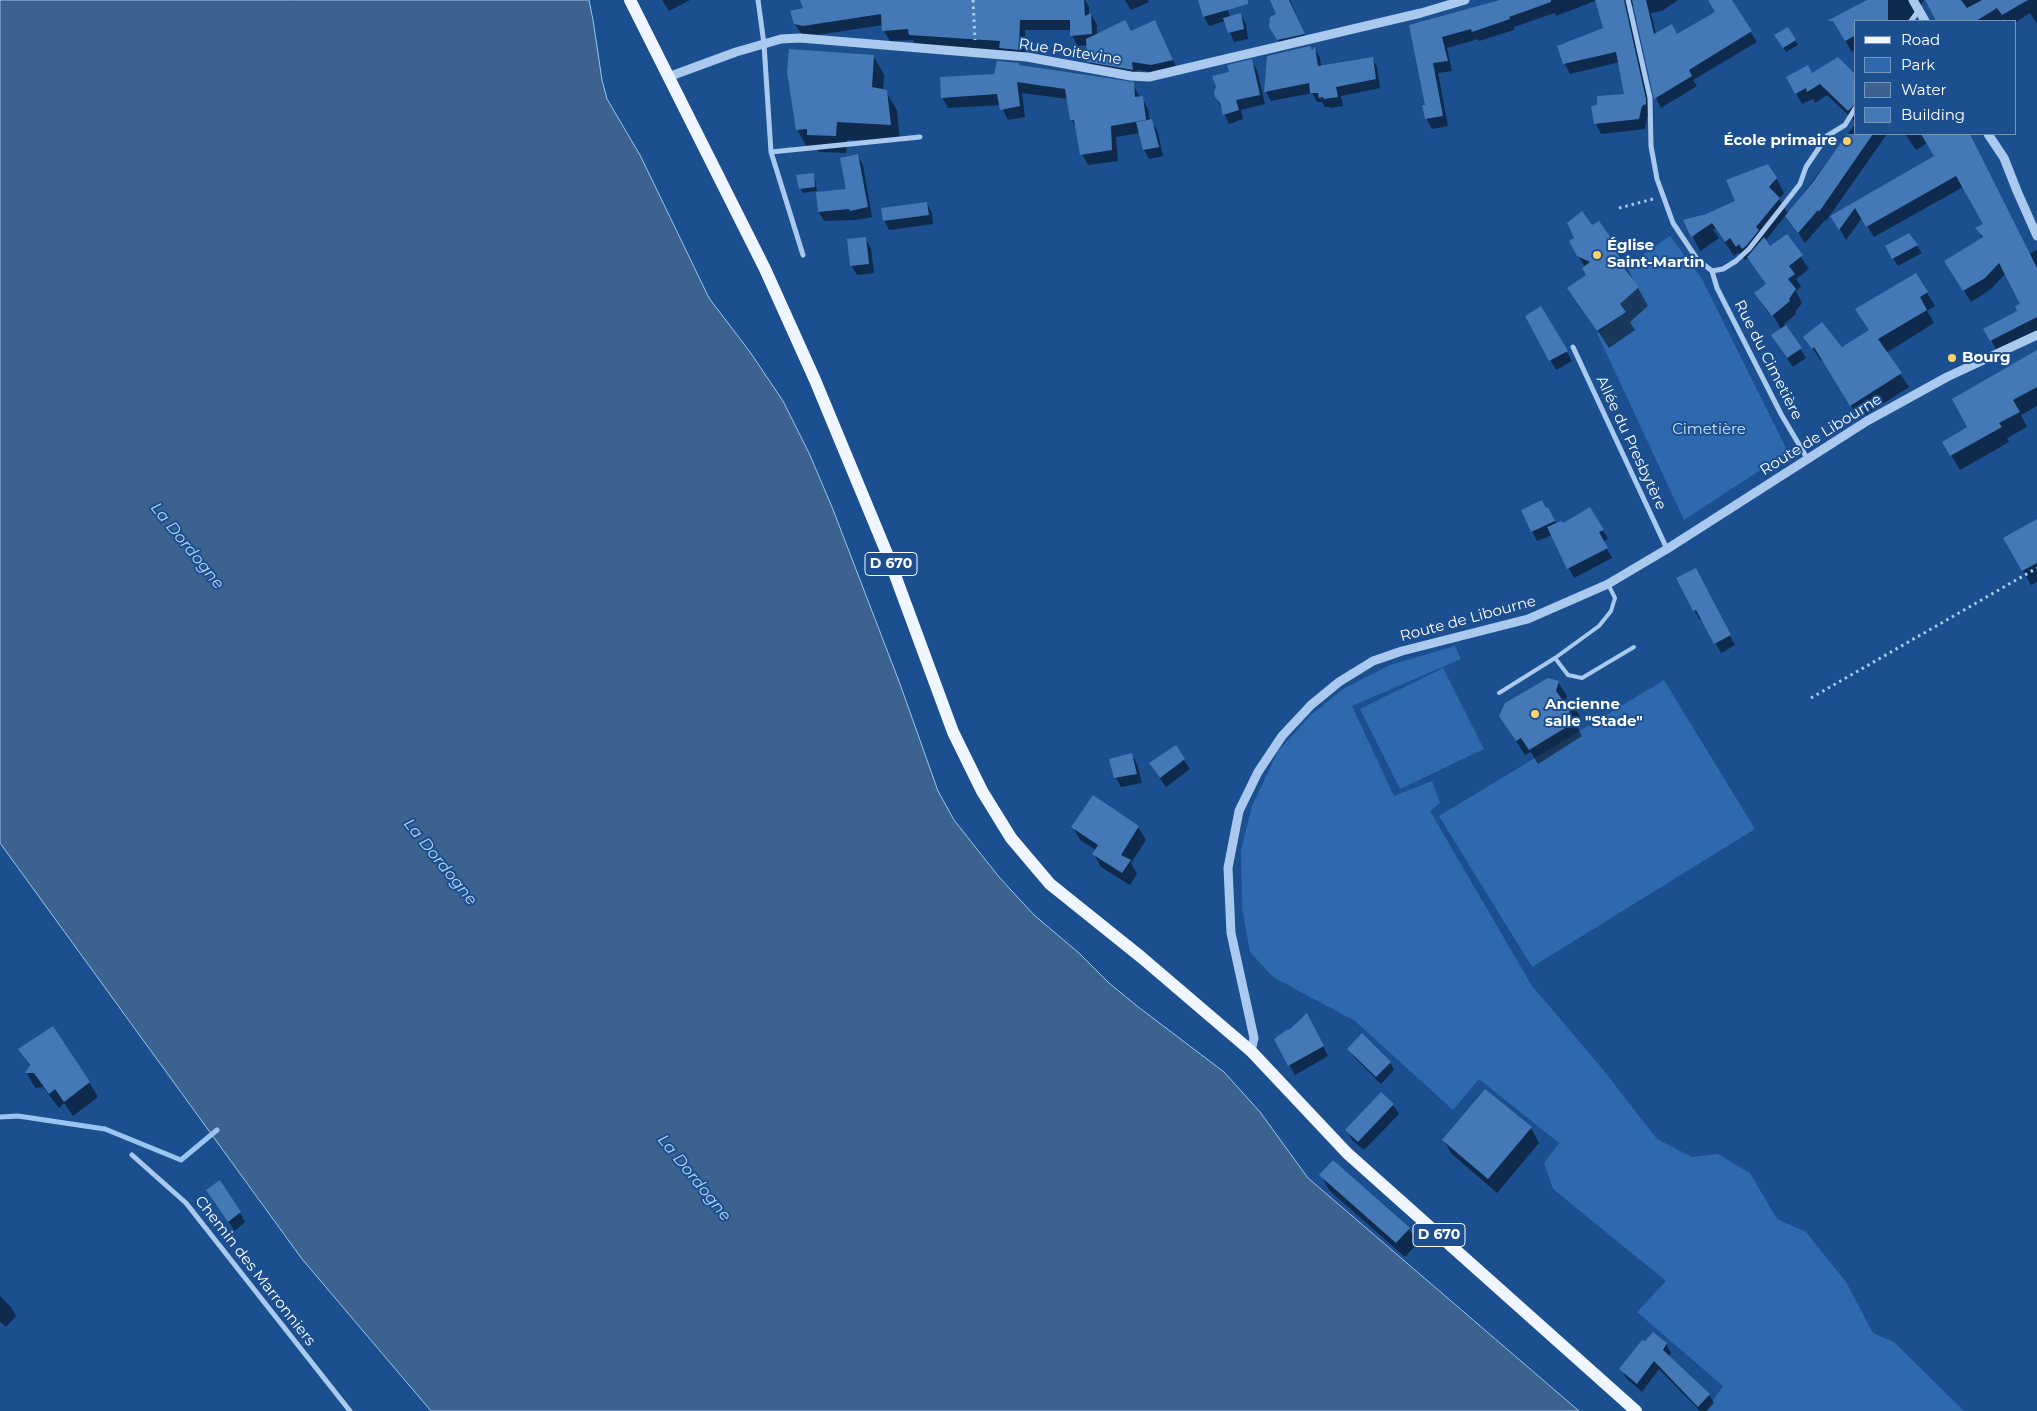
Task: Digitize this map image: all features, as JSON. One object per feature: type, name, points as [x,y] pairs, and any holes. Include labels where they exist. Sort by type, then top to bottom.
[{"type":"main road","name":"D 670","points":[[630,0],[765,269],[815,380],[888,556],[953,732],[982,791],[1010,838],[1050,884],[1251,1050],[1348,1153],[1636,1411]]},
{"type":"street","points":[[758,0],[764,44],[771,152],[803,255]]},
{"type":"street","name":"Rue Poitevine","points":[[668,77],[719,57],[781,39],[800,38],[1026,57],[1131,76],[1149,77],[1421,13],[1465,0]]},
{"type":"street","points":[[1628,0],[1650,98],[1652,146],[1656,179],[1674,223],[1697,259],[1712,271],[1723,269],[1736,261],[1748,249],[1800,184],[1806,167],[1827,136],[1845,125],[1854,110]]},
{"type":"street","points":[[1913,0],[1924,20]]},
{"type":"street","points":[[1912,20],[1919,10]]},
{"type":"street","points":[[1989,135],[2004,158],[2037,236]]},
{"type":"street","points":[[771,152],[920,137]]},
{"type":"street","name":"Rue du Cimetière","points":[[1712,271],[1717,288],[1781,414],[1807,458]]},
{"type":"street","name":"Route de Libourne","points":[[1251,1050],[1254,1038],[1231,933],[1228,868],[1239,811],[1258,772],[1282,736],[1311,705],[1339,682],[1373,661],[1402,651],[1528,619],[1608,584],[1667,549],[1867,421],[1947,377],[2037,335]]},
{"type":"street","name":"Allée du Presbytère","points":[[1572,347],[1667,549]]},
{"type":"street","name":"Chemin des Marronniers","points":[[132,1155],[186,1203],[350,1411]]},
{"type":"lane","points":[[1499,693],[1555,658],[1599,626],[1611,611],[1615,598],[1608,584]]},
{"type":"lane","points":[[1555,658],[1568,675],[1582,678],[1634,647]]},
{"type":"path","points":[[973,0],[975,53]]},
{"type":"path","points":[[1618,208],[1663,197]]},
{"type":"path","points":[[1811,698],[2037,568]]},
{"type":"green space","name":"Cimetière","points":[[1670,236],[1702,279],[1788,452],[1684,520],[1597,333],[1625,312],[1618,301],[1636,286],[1624,268]]},
{"type":"green space","points":[[1455,646],[1461,659],[1352,706],[1394,796],[1432,781],[1440,803],[1430,811],[1532,986],[1601,1067],[1657,1139],[1692,1157],[1718,1154],[1750,1173],[1777,1219],[1806,1232],[1846,1282],[1873,1333],[1894,1342],[1964,1411],[1706,1411],[1723,1386],[1637,1312],[1666,1281],[1553,1189],[1544,1163],[1559,1143],[1479,1079],[1453,1110],[1355,1021],[1273,977],[1250,952],[1242,908],[1241,850],[1252,806],[1278,751],[1311,715],[1343,689],[1390,665]]},
{"type":"green space","points":[[1443,668],[1484,749],[1400,789],[1360,709]]},
{"type":"green space","points":[[1664,680],[1755,829],[1532,967],[1439,816]]},
{"type":"water","name":"La Dordogne","points":[[0,0],[589,0],[602,80],[607,99],[640,155],[709,298],[750,352],[783,401],[809,453],[832,507],[900,684],[938,791],[954,820],[999,877],[1034,915],[1079,953],[1109,983],[1224,1072],[1260,1112],[1308,1178],[1579,1411],[431,1411],[302,1259],[0,843]]},
{"type":"building","points":[[800,0],[1084,0],[1085,16],[1091,13],[1092,34],[1070,36],[1070,20],[1020,20],[1019,50],[999,48],[1000,41],[909,35],[908,29],[882,31],[881,14],[803,26],[794,24],[790,11],[803,8]]},
{"type":"building","points":[[1198,0],[1248,0],[1248,4],[1203,17]]},
{"type":"building","points":[[1270,0],[1289,0],[1305,34],[1277,40],[1269,27],[1270,17],[1276,14]]},
{"type":"building","points":[[1500,0],[1551,0],[1551,2],[1472,32],[1471,29],[1442,37],[1448,61],[1433,63],[1443,116],[1425,119],[1422,105],[1425,105],[1409,25]]},
{"type":"building","points":[[1595,0],[1624,0],[1646,99],[1646,104],[1642,106],[1639,119],[1594,124],[1591,106],[1597,105],[1597,96],[1624,94],[1616,52],[1563,64],[1557,46],[1603,28]]},
{"type":"building","points":[[1632,0],[1646,0],[1654,34],[1672,24],[1677,34],[1715,12],[1708,0],[1732,0],[1752,31],[1689,70],[1692,76],[1654,99]]},
{"type":"building","points":[[1867,0],[1888,0],[1888,20],[1854,20],[1854,36],[1845,41],[1833,21],[1827,21]]},
{"type":"building","points":[[1925,0],[1961,0],[1967,8],[1982,0],[2028,0],[2002,15],[1997,8],[1978,20],[1935,20]]},
{"type":"building","points":[[1241,13],[1244,29],[1228,33],[1223,18]]},
{"type":"building","points":[[1125,20],[1131,31],[1155,20],[1173,60],[1151,65],[1132,62],[1133,70],[1087,62],[1086,39]]},
{"type":"building","points":[[1788,27],[1796,40],[1783,48],[1774,35]]},
{"type":"building","points":[[1310,46],[1312,50],[1315,47],[1318,66],[1373,57],[1376,79],[1336,87],[1338,97],[1324,99],[1323,97],[1319,98],[1318,93],[1310,93],[1309,83],[1264,92],[1267,56]]},
{"type":"building","points":[[789,49],[874,55],[872,87],[887,90],[891,125],[837,122],[836,136],[807,135],[807,129],[796,130],[787,72]]},
{"type":"building","points":[[1838,57],[1854,73],[1854,105],[1848,111],[1820,84],[1807,92],[1806,88],[1795,94],[1786,77],[1808,65],[1812,73]]},
{"type":"building","points":[[1252,59],[1260,95],[1236,100],[1239,110],[1223,115],[1220,103],[1215,97],[1216,87],[1212,76],[1229,72],[1227,65]]},
{"type":"building","points":[[997,61],[1134,82],[1135,97],[1143,96],[1146,120],[1111,126],[1112,150],[1080,155],[1074,120],[1070,120],[1065,89],[1017,82],[1020,106],[1000,110],[997,94],[941,98],[940,77],[994,74]]},
{"type":"building","points":[[1152,119],[1159,147],[1143,150],[1136,122]]},
{"type":"building","points":[[1847,134],[1872,135],[1819,212],[1818,210],[1798,233],[1785,216],[1813,182]]},
{"type":"building","points":[[1922,135],[1970,135],[2037,268],[2037,317],[1990,341],[1983,329],[2017,311],[2015,306],[2020,304],[1999,263],[1985,278],[1963,291],[1944,261],[1983,237],[1975,228],[1983,224],[1956,176],[1866,227],[1855,208],[1839,230],[1830,216],[1934,156]]},
{"type":"building","points":[[858,154],[868,207],[850,211],[849,209],[818,212],[816,192],[846,189],[840,158]]},
{"type":"building","points":[[1768,164],[1777,178],[1769,187],[1780,198],[1756,227],[1759,230],[1746,246],[1742,249],[1739,244],[1736,247],[1730,238],[1725,242],[1712,223],[1691,237],[1683,220],[1706,214],[1735,201],[1726,180]]},
{"type":"building","points":[[814,173],[815,187],[799,189],[796,175]]},
{"type":"building","points":[[927,202],[929,215],[883,221],[881,208]]},
{"type":"building","name":"Église Saint-Martin","points":[[1582,211],[1592,225],[1599,221],[1615,244],[1613,246],[1621,259],[1627,265],[1624,268],[1639,287],[1620,304],[1626,312],[1597,331],[1567,288],[1586,275],[1582,268],[1590,262],[1577,256],[1569,241],[1574,238],[1567,223]]},
{"type":"building","points":[[1909,233],[1918,245],[1892,259],[1885,246]]},
{"type":"building","points":[[1787,234],[1803,255],[1789,266],[1795,274],[1788,279],[1796,289],[1789,299],[1790,301],[1772,316],[1754,293],[1766,284],[1747,257],[1764,237],[1770,246]]},
{"type":"building","points":[[866,237],[869,264],[850,266],[847,239]]},
{"type":"building","points":[[1916,273],[1928,292],[1920,297],[1927,310],[1878,339],[1902,373],[1850,406],[1814,347],[1812,349],[1803,337],[1822,322],[1842,347],[1869,330],[1855,309]]},
{"type":"building","points":[[1541,306],[1568,351],[1549,361],[1525,316]]},
{"type":"building","points":[[1786,325],[1802,348],[1787,358],[1771,335]]},
{"type":"building","points":[[2037,350],[2037,387],[2013,400],[2020,412],[1999,423],[2002,427],[1950,456],[1942,442],[1967,427],[1952,399]]},
{"type":"building","points":[[1542,500],[1555,521],[1531,532],[1521,510]]},
{"type":"building","points":[[1590,507],[1604,530],[1599,532],[1608,548],[1567,569],[1547,527],[1561,521],[1563,523]]},
{"type":"building","points":[[2037,519],[2037,563],[2022,571],[2003,538]]},
{"type":"building","points":[[1696,568],[1731,635],[1714,644],[1696,610],[1693,611],[1676,578]]},
{"type":"building","name":"Ancienne salle \"Stade\"","points":[[1548,678],[1559,681],[1556,691],[1564,702],[1573,703],[1569,713],[1575,722],[1529,750],[1521,738],[1516,741],[1499,716],[1505,703]]},
{"type":"building","points":[[1176,745],[1185,759],[1160,778],[1149,763]]},
{"type":"building","points":[[1132,753],[1137,774],[1114,778],[1109,759]]},
{"type":"building","points":[[1093,795],[1139,826],[1121,855],[1131,860],[1122,873],[1092,854],[1098,845],[1071,827]]},
{"type":"building","points":[[1307,1013],[1324,1046],[1288,1066],[1274,1039],[1289,1030]]},
{"type":"building","points":[[53,1026],[90,1082],[64,1102],[55,1089],[49,1094],[34,1073],[25,1073],[30,1065],[18,1049]]},
{"type":"building","points":[[1362,1033],[1391,1062],[1376,1077],[1347,1049]]},
{"type":"building","points":[[1485,1089],[1532,1127],[1488,1179],[1442,1140]]},
{"type":"building","points":[[1381,1092],[1394,1104],[1358,1142],[1345,1130]]},
{"type":"building","points":[[1333,1160],[1410,1228],[1396,1243],[1319,1175]]},
{"type":"building","points":[[220,1180],[241,1212],[228,1222],[206,1190]]},
{"type":"building","points":[[1653,1332],[1667,1343],[1663,1350],[1710,1394],[1698,1407],[1654,1361],[1637,1384],[1619,1369],[1642,1340],[1645,1341]]},
{"type":"waterway","points":[[0,1117],[18,1116],[105,1129],[181,1160],[217,1130]]},
{"type":"place","name":"École primaire","points":[[1847,141]]},
{"type":"place","name":"Église Saint-Martin","points":[[1597,255]]},
{"type":"place","name":"Bourg","points":[[1952,358]]},
{"type":"place","name":"Ancienne salle \"Stade\"","points":[[1535,714]]}]
